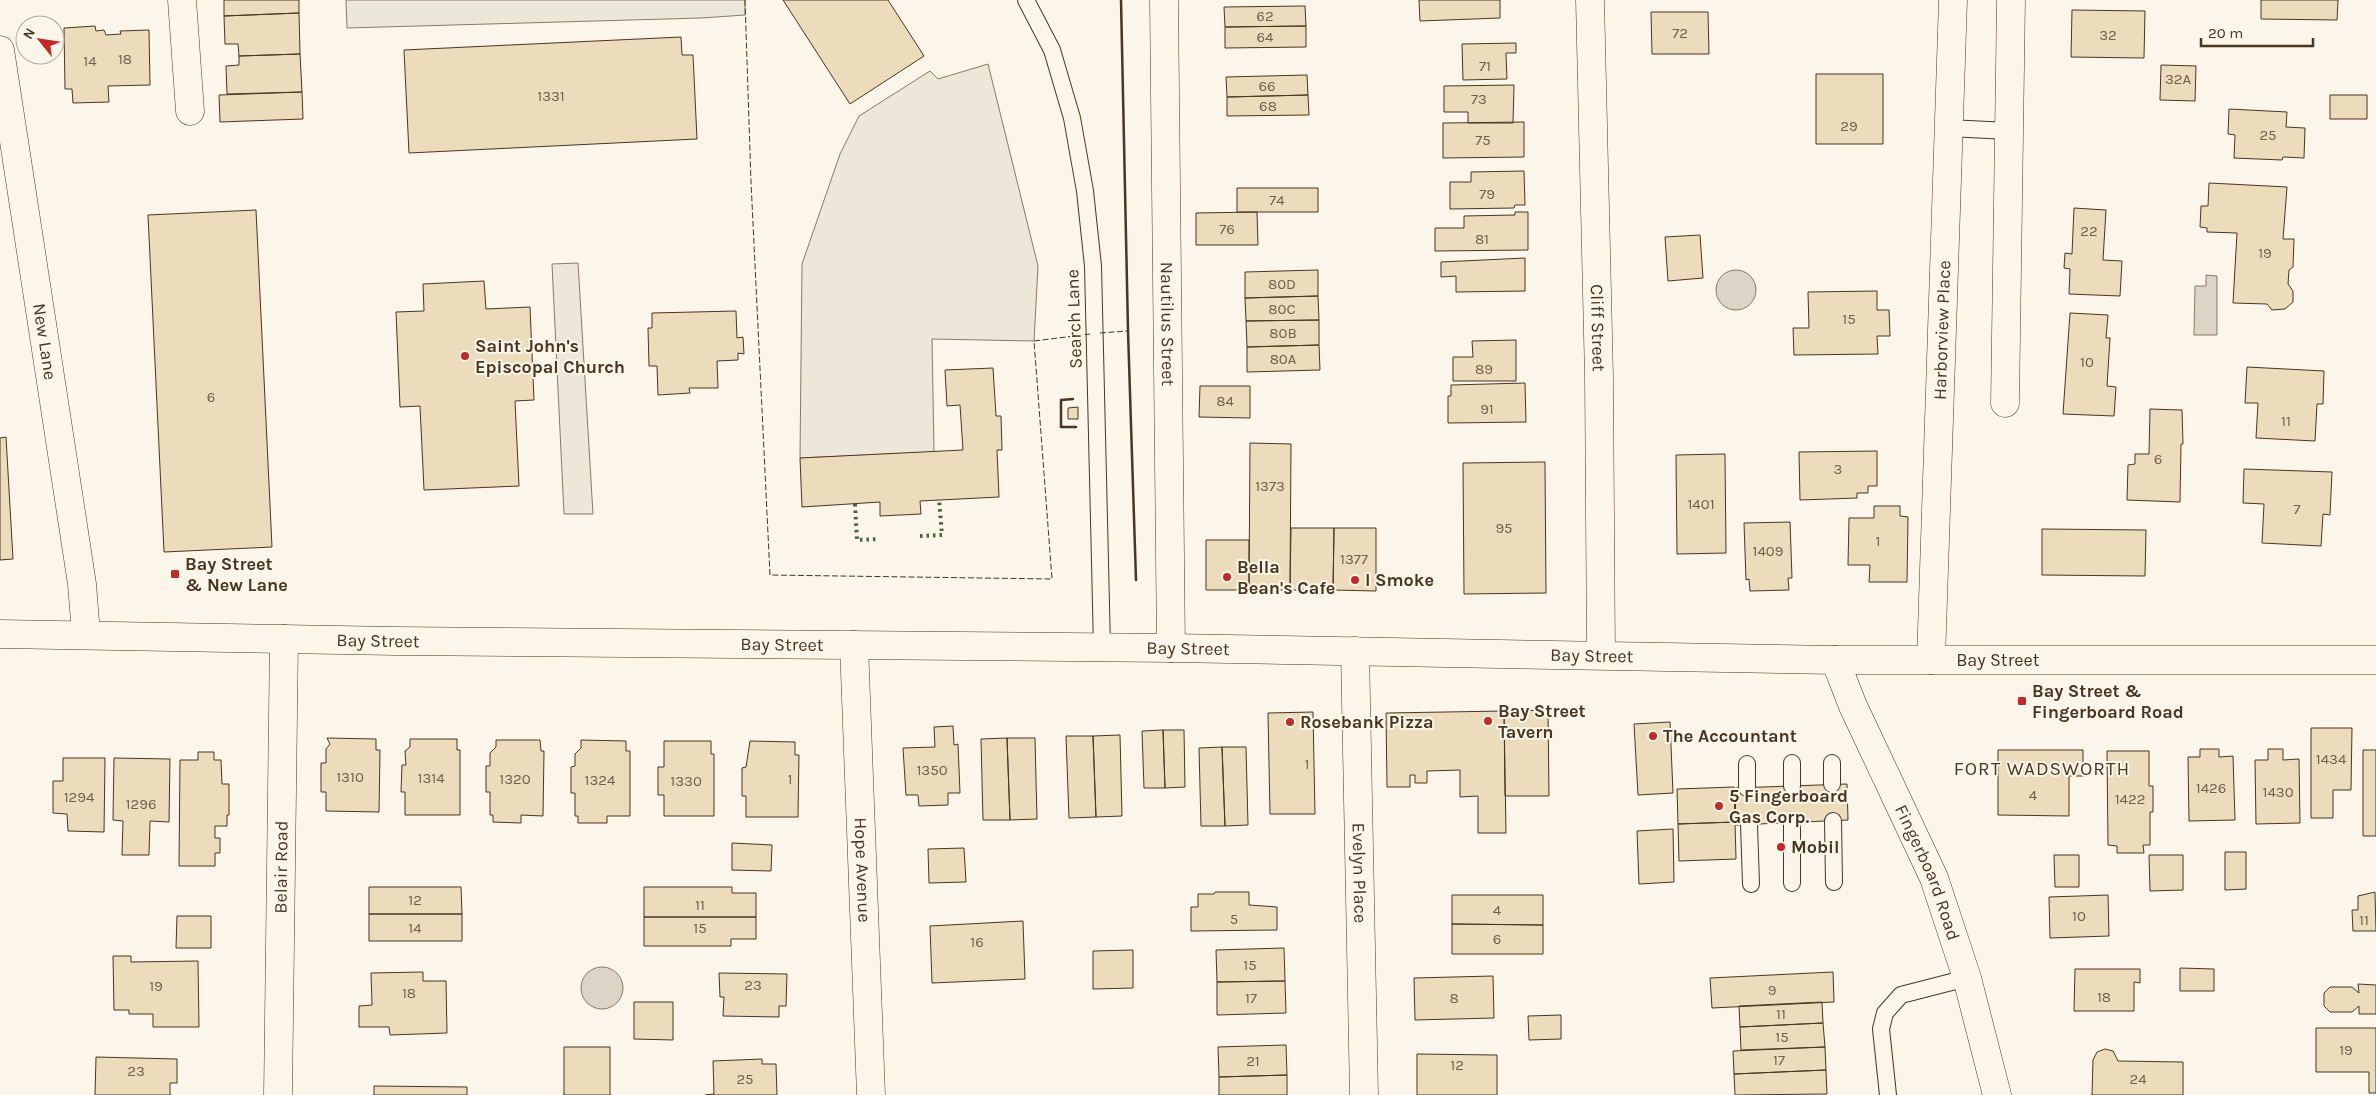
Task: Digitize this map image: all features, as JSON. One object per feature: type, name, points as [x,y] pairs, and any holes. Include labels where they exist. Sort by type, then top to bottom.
[{"type":"street","points":[[182,0],[190,111]]},
{"type":"street","name":"Nautilus Street","points":[[1164,0],[1171,648]]},
{"type":"street","name":"Cliff Street","points":[[1590,0],[1599,367],[1602,654]]},
{"type":"street","name":"Harborview Place","points":[[1931,660],[1953,0]]},
{"type":"street","points":[[2005,403],[2011,0]]},
{"type":"street","name":"New Lane","points":[[0,50],[82,584],[86,634]]},
{"type":"street","name":"Bay Street","points":[[0,634],[1602,654],[1835,660],[2376,660]]},
{"type":"street","name":"Belair Road","points":[[278,1095],[284,639]]},
{"type":"street","name":"Hope Avenue","points":[[854,645],[871,1095]]},
{"type":"street","name":"Evelyn Place","points":[[1355,651],[1364,1095]]},
{"type":"street","name":"Fingerboard Road","points":[[1835,660],[1853,706],[1934,878],[1967,978],[1997,1095]]},
{"type":"lane","name":"Search Lane","points":[[1026,0],[1052,50],[1072,118],[1086,200],[1093,266],[1102,647]]},
{"type":"lane","points":[[1948,128],[2009,131]]},
{"type":"lane","points":[[1832,762],[1832,784]]},
{"type":"lane","points":[[1792,763],[1792,786]]},
{"type":"lane","points":[[1747,764],[1747,788]]},
{"type":"lane","points":[[1833,821],[1834,882]]},
{"type":"lane","points":[[1792,822],[1792,883]]},
{"type":"lane","points":[[1749,824],[1751,884]]},
{"type":"lane","points":[[1888,1095],[1881,1029],[1885,1013],[1901,995],[1967,978]]},
{"type":"shaded area","points":[[346,0],[745,0],[745,15],[701,18],[347,28]]},
{"type":"shaded area","points":[[988,64],[1038,266],[1034,341],[932,339],[934,452],[800,458],[802,264],[840,154],[859,116],[930,71],[938,79]]},
{"type":"shaded area","points":[[578,263],[593,514],[564,514],[552,264]]},
{"type":"shaded area","points":[[1740,270],[1747,273],[1753,279],[1756,290],[1755,298],[1747,307],[1740,310],[1732,310],[1725,307],[1717,298],[1716,286],[1719,279],[1728,271]]},
{"type":"shaded area","points":[[2206,275],[2217,276],[2217,335],[2194,335],[2195,286],[2206,286]]},
{"type":"shaded area","points":[[602,967],[617,973],[623,988],[617,1003],[602,1009],[587,1003],[581,988],[587,973]]},
{"type":"building","points":[[224,0],[299,0],[299,13],[224,16]]},
{"type":"building","points":[[783,0],[888,0],[924,56],[850,104]]},
{"type":"building","points":[[1419,0],[1500,0],[1500,18],[1420,21]]},
{"type":"building","points":[[2261,0],[2338,0],[2337,20],[2261,19]]},
{"type":"building","points":[[1305,6],[1306,26],[1225,27],[1224,7]]},
{"type":"building","points":[[2072,10],[2145,11],[2144,58],[2071,57]]},
{"type":"building","points":[[1651,12],[1708,12],[1709,54],[1652,54]]},
{"type":"building","points":[[299,13],[300,54],[239,56],[238,44],[225,44],[224,16]]},
{"type":"building","points":[[95,26],[96,31],[104,30],[106,35],[121,34],[120,31],[149,30],[150,85],[108,86],[109,102],[73,103],[72,89],[65,89],[65,28]]},
{"type":"building","points":[[1306,26],[1306,47],[1225,48],[1225,27]]},
{"type":"building","points":[[681,37],[682,55],[693,55],[697,139],[409,153],[404,50]]},
{"type":"building","points":[[1516,43],[1516,53],[1506,53],[1507,79],[1463,80],[1462,44]]},
{"type":"building","points":[[300,54],[302,92],[227,94],[226,66],[239,65],[239,56]]},
{"type":"building","points":[[2161,65],[2196,66],[2195,101],[2160,100]]},
{"type":"building","points":[[1816,74],[1883,74],[1883,144],[1816,144]]},
{"type":"building","points":[[1307,75],[1308,95],[1227,97],[1226,77]]},
{"type":"building","points":[[1514,85],[1513,123],[1468,123],[1468,112],[1444,112],[1444,86]]},
{"type":"building","points":[[302,92],[303,119],[220,122],[219,95]]},
{"type":"building","points":[[1308,95],[1309,115],[1227,116],[1227,97]]},
{"type":"building","points":[[2330,95],[2367,95],[2367,119],[2330,119]]},
{"type":"building","points":[[2229,109],[2287,112],[2286,127],[2305,128],[2304,158],[2283,157],[2282,160],[2234,158],[2235,135],[2228,134]]},
{"type":"building","points":[[1524,122],[1524,157],[1443,158],[1443,123]]},
{"type":"building","points":[[1524,171],[1525,205],[1515,205],[1514,208],[1450,209],[1450,182],[1471,182],[1471,172]]},
{"type":"building","points":[[2209,183],[2287,187],[2283,239],[2294,239],[2293,267],[2289,270],[2288,284],[2293,291],[2293,302],[2285,309],[2272,310],[2267,304],[2233,303],[2237,233],[2207,232],[2207,228],[2200,227],[2201,206],[2208,206]]},
{"type":"building","points":[[1237,188],[1318,188],[1318,212],[1237,212]]},
{"type":"building","points":[[2074,208],[2106,210],[2103,260],[2122,261],[2120,296],[2069,294],[2070,269],[2064,268],[2065,253],[2072,254]]},
{"type":"building","points":[[256,210],[272,547],[164,552],[148,215]]},
{"type":"building","points":[[1257,212],[1258,245],[1196,245],[1196,213]]},
{"type":"building","points":[[1515,212],[1528,212],[1528,250],[1435,251],[1435,228],[1464,228],[1464,216],[1515,215]]},
{"type":"building","points":[[1700,235],[1703,278],[1668,281],[1665,237]]},
{"type":"building","points":[[1525,258],[1525,291],[1456,292],[1456,276],[1441,277],[1441,262]]},
{"type":"building","points":[[1318,270],[1318,296],[1245,298],[1245,272]]},
{"type":"building","name":"Saint John's Episcopal Church","points":[[484,281],[486,309],[530,307],[534,400],[515,401],[519,486],[424,490],[420,406],[400,407],[396,312],[424,311],[423,284]]},
{"type":"building","points":[[1877,291],[1877,310],[1889,310],[1890,336],[1877,336],[1878,354],[1794,355],[1793,328],[1809,328],[1808,292]]},
{"type":"building","points":[[1318,296],[1319,320],[1246,321],[1245,298]]},
{"type":"building","points":[[736,311],[737,338],[743,337],[744,354],[738,353],[738,360],[717,361],[718,388],[689,388],[690,393],[658,395],[657,366],[649,366],[648,328],[652,328],[652,313]]},
{"type":"building","points":[[2070,313],[2108,315],[2106,338],[2110,338],[2107,386],[2116,387],[2114,416],[2063,414]]},
{"type":"building","points":[[1319,320],[1319,345],[1247,347],[1246,321]]},
{"type":"building","points":[[1516,340],[1516,381],[1453,381],[1453,357],[1473,357],[1472,341]]},
{"type":"building","points":[[1319,345],[1320,370],[1247,372],[1247,347]]},
{"type":"building","points":[[2247,367],[2324,371],[2323,404],[2317,404],[2315,441],[2256,438],[2258,403],[2245,403]]},
{"type":"building","points":[[993,368],[996,416],[1001,416],[1002,450],[997,450],[999,497],[920,501],[921,514],[880,516],[880,502],[802,507],[800,458],[963,450],[960,405],[947,406],[945,370]]},
{"type":"building","points":[[1525,383],[1526,422],[1448,423],[1448,396],[1451,396],[1451,385]]},
{"type":"building","points":[[1200,386],[1250,386],[1250,418],[1199,417]]},
{"type":"building","points":[[1078,407],[1078,419],[1068,419],[1068,408]]},
{"type":"building","points":[[2150,409],[2182,410],[2183,444],[2181,444],[2180,502],[2127,500],[2128,465],[2135,464],[2135,454],[2149,454]]},
{"type":"building","points":[[6,437],[13,559],[0,560],[0,438]]},
{"type":"building","points":[[1250,443],[1291,444],[1290,590],[1249,590]]},
{"type":"building","points":[[1877,451],[1877,486],[1868,486],[1868,493],[1857,493],[1857,498],[1800,500],[1799,452]]},
{"type":"building","points":[[1725,454],[1726,553],[1677,554],[1676,455]]},
{"type":"building","points":[[1545,462],[1546,593],[1464,594],[1463,463]]},
{"type":"building","points":[[2244,469],[2332,472],[2330,515],[2323,514],[2321,546],[2262,543],[2264,504],[2243,503]]},
{"type":"building","points":[[1874,506],[1900,506],[1900,516],[1908,517],[1907,582],[1869,582],[1870,565],[1848,565],[1849,518],[1874,518]]},
{"type":"building","points":[[1790,522],[1792,578],[1788,578],[1789,590],[1750,591],[1749,579],[1746,580],[1744,523]]},
{"type":"building","points":[[1291,528],[1334,528],[1333,590],[1290,590]]},
{"type":"building","points":[[1334,528],[1376,528],[1376,591],[1333,590]]},
{"type":"building","points":[[2042,529],[2146,530],[2145,576],[2042,575]]},
{"type":"building","points":[[1206,540],[1249,540],[1249,590],[1206,590]]},
{"type":"building","points":[[1548,710],[1549,796],[1505,796],[1504,711]]},
{"type":"building","points":[[1504,711],[1506,833],[1478,833],[1478,796],[1460,797],[1460,770],[1427,771],[1427,783],[1415,783],[1415,775],[1410,775],[1410,787],[1387,787],[1386,713]]},
{"type":"building","points":[[1313,712],[1315,814],[1270,814],[1268,713]]},
{"type":"building","points":[[1670,722],[1673,793],[1638,795],[1634,724]]},
{"type":"building","points":[[953,726],[954,745],[958,744],[960,793],[948,793],[948,805],[919,806],[918,795],[906,795],[903,748],[935,747],[934,727]]},
{"type":"building","points":[[2311,728],[2352,728],[2351,790],[2333,790],[2333,818],[2311,818]]},
{"type":"building","points":[[1163,730],[1165,788],[1144,788],[1142,731]]},
{"type":"building","points":[[1163,730],[1184,730],[1185,787],[1165,788]]},
{"type":"building","points":[[1120,735],[1122,816],[1096,817],[1093,736]]},
{"type":"building","points":[[1066,736],[1093,736],[1096,817],[1069,818]]},
{"type":"building","points":[[327,738],[376,739],[376,750],[380,750],[379,812],[326,811],[326,792],[321,792],[321,763],[326,763],[326,749],[330,744]]},
{"type":"building","points":[[1007,738],[1035,738],[1037,819],[1010,820]]},
{"type":"building","points":[[1007,738],[1010,820],[983,820],[981,739]]},
{"type":"building","points":[[410,739],[457,739],[457,750],[460,750],[460,815],[405,815],[405,792],[401,792],[402,765],[406,765],[405,751],[410,747]]},
{"type":"building","points":[[496,740],[540,740],[541,751],[544,751],[543,816],[521,815],[521,823],[493,822],[493,815],[490,815],[490,792],[486,792],[486,766],[490,766],[490,753],[496,747]]},
{"type":"building","points":[[581,740],[626,741],[626,751],[630,751],[630,816],[607,816],[607,823],[578,823],[578,816],[575,816],[575,793],[571,793],[571,767],[575,766],[575,754],[581,748]]},
{"type":"building","points":[[664,741],[711,741],[711,754],[714,754],[714,816],[664,816],[664,795],[658,795],[658,767],[664,767]]},
{"type":"building","points":[[750,741],[795,742],[795,755],[799,755],[798,817],[746,817],[746,796],[742,796],[742,768],[746,767]]},
{"type":"building","points":[[1222,747],[1225,826],[1201,826],[1199,748]]},
{"type":"building","points":[[1222,747],[1246,747],[1248,825],[1225,826]]},
{"type":"building","points":[[2200,749],[2219,749],[2219,757],[2233,756],[2235,820],[2189,821],[2188,757],[2200,757]]},
{"type":"building","points":[[2268,749],[2283,749],[2283,760],[2299,759],[2300,823],[2256,824],[2255,760],[2268,760]]},
{"type":"building","points":[[1998,750],[2083,750],[2083,776],[2069,776],[2069,816],[1998,815]]},
{"type":"building","points":[[2363,750],[2376,750],[2376,836],[2363,836]]},
{"type":"building","points":[[2107,751],[2149,751],[2149,786],[2153,786],[2153,812],[2150,812],[2150,845],[2143,845],[2144,853],[2117,853],[2117,846],[2108,845]]},
{"type":"building","points":[[198,752],[214,752],[214,760],[221,760],[222,784],[229,784],[229,815],[227,815],[227,826],[215,826],[215,838],[220,838],[220,853],[215,853],[215,866],[179,866],[180,760],[198,760]]},
{"type":"building","points":[[63,758],[105,758],[104,832],[68,831],[67,814],[53,813],[53,781],[63,781]]},
{"type":"building","points":[[114,758],[170,759],[169,822],[150,821],[149,855],[122,855],[123,821],[113,820]]},
{"type":"building","points":[[1847,784],[1848,820],[1736,825],[1735,788]]},
{"type":"building","points":[[1734,787],[1735,822],[1678,824],[1677,789]]},
{"type":"building","points":[[1735,822],[1736,859],[1679,861],[1678,824]]},
{"type":"building","points":[[1673,829],[1674,882],[1639,884],[1637,831]]},
{"type":"building","points":[[732,843],[772,845],[771,871],[732,870]]},
{"type":"building","points":[[964,848],[966,882],[929,883],[928,849]]},
{"type":"building","points":[[2225,852],[2246,852],[2246,889],[2225,890]]},
{"type":"building","points":[[2054,855],[2079,855],[2079,887],[2055,887]]},
{"type":"building","points":[[2149,855],[2183,855],[2183,890],[2150,891]]},
{"type":"building","points":[[369,887],[461,887],[462,914],[369,914]]},
{"type":"building","points":[[644,887],[732,887],[732,893],[756,893],[756,917],[644,917]]},
{"type":"building","points":[[1215,892],[1249,892],[1249,905],[1277,907],[1277,930],[1191,931],[1191,907],[1198,907],[1198,894],[1214,894]]},
{"type":"building","points":[[2375,892],[2376,931],[2353,931],[2352,910],[2358,910],[2358,896]]},
{"type":"building","points":[[1452,895],[1543,895],[1543,925],[1452,924]]},
{"type":"building","points":[[2108,895],[2109,936],[2050,938],[2049,897]]},
{"type":"building","points":[[369,914],[462,914],[462,941],[369,941]]},
{"type":"building","points":[[177,916],[211,916],[211,948],[176,948]]},
{"type":"building","points":[[644,917],[756,917],[756,939],[731,939],[731,946],[644,946]]},
{"type":"building","points":[[1023,921],[1025,979],[932,983],[930,926]]},
{"type":"building","points":[[1452,924],[1543,925],[1543,954],[1452,954]]},
{"type":"building","points":[[1284,948],[1285,981],[1217,982],[1216,950]]},
{"type":"building","points":[[1133,950],[1133,988],[1093,989],[1093,951]]},
{"type":"building","points":[[113,956],[131,956],[131,962],[198,961],[199,1027],[153,1027],[153,1014],[129,1014],[129,1010],[114,1010]]},
{"type":"building","points":[[2180,968],[2214,969],[2214,991],[2180,991]]},
{"type":"building","points":[[2075,969],[2140,969],[2140,983],[2134,982],[2134,1011],[2074,1011]]},
{"type":"building","points":[[423,972],[423,981],[446,981],[447,1033],[390,1035],[389,1027],[359,1027],[359,1006],[372,1005],[371,973]]},
{"type":"building","points":[[1833,972],[1834,1002],[1712,1008],[1710,978]]},
{"type":"building","points":[[719,973],[787,974],[786,1006],[779,1006],[779,1017],[723,1016],[724,997],[720,997]]},
{"type":"building","points":[[1493,976],[1494,1018],[1415,1020],[1414,978]]},
{"type":"building","points":[[1285,981],[1286,1013],[1217,1015],[1217,982]]},
{"type":"building","points":[[2358,984],[2376,985],[2376,1014],[2359,1014],[2359,1006],[2352,1012],[2330,1012],[2324,1006],[2324,993],[2330,987],[2352,987],[2359,993]]},
{"type":"building","points":[[634,1002],[673,1002],[673,1040],[634,1039]]},
{"type":"building","points":[[1822,1002],[1823,1023],[1740,1027],[1739,1006]]},
{"type":"building","points":[[1561,1015],[1561,1039],[1529,1040],[1528,1016]]},
{"type":"building","points":[[1823,1023],[1825,1047],[1741,1050],[1740,1027]]},
{"type":"building","points":[[2316,1028],[2376,1028],[2376,1093],[2369,1093],[2369,1072],[2316,1072]]},
{"type":"building","points":[[1286,1045],[1287,1075],[1219,1077],[1218,1047]]},
{"type":"building","points":[[564,1047],[610,1047],[610,1095],[564,1095]]},
{"type":"building","points":[[1825,1047],[1826,1070],[1734,1074],[1733,1051]]},
{"type":"building","points":[[2105,1049],[2113,1051],[2118,1061],[2183,1062],[2183,1095],[2092,1095],[2093,1060],[2097,1052]]},
{"type":"building","points":[[1417,1054],[1497,1055],[1497,1095],[1417,1095]]},
{"type":"building","points":[[96,1057],[177,1059],[177,1083],[170,1083],[170,1095],[95,1095]]},
{"type":"building","points":[[762,1059],[762,1064],[776,1064],[777,1095],[705,1095],[714,1094],[713,1061]]},
{"type":"building","points":[[1826,1070],[1827,1094],[1735,1095],[1734,1074]]},
{"type":"building","points":[[1287,1075],[1287,1095],[1219,1095],[1219,1077]]},
{"type":"building","points":[[374,1086],[467,1087],[467,1095],[374,1095]]},
{"type":"hedge","points":[[920,536],[942,535],[939,499]]},
{"type":"hedge","points":[[855,504],[857,540],[879,539]]},
{"type":"fence","points":[[745,0],[751,182],[770,575],[1052,579],[1034,341],[1090,334]]},
{"type":"fence","points":[[1100,333],[1128,331]]},
{"type":"wall","points":[[1121,0],[1128,331],[1136,580]]},
{"type":"wall","points":[[1073,399],[1061,400],[1061,427],[1076,427]]},
{"type":"place","name":"Saint John's Episcopal Church","points":[[465,356]]},
{"type":"place","name":"Bay Street & New Lane","points":[[175,574]]},
{"type":"place","name":"Bella Bean's Cafe","points":[[1227,577]]},
{"type":"place","name":"I Smoke","points":[[1355,580]]},
{"type":"place","name":"Bay Street & Fingerboard Road","points":[[2022,701]]},
{"type":"place","name":"Bay Street Tavern","points":[[1488,721]]},
{"type":"place","name":"Rosebank Pizza","points":[[1290,722]]},
{"type":"place","name":"The Accountant","points":[[1653,736]]},
{"type":"place","name":"5 Fingerboard Gas Corp.","points":[[1719,806]]},
{"type":"place","name":"Mobil","points":[[1781,847]]},
{"type":"district","name":"FORT WADSWORTH","points":[[2042,769]]}]
